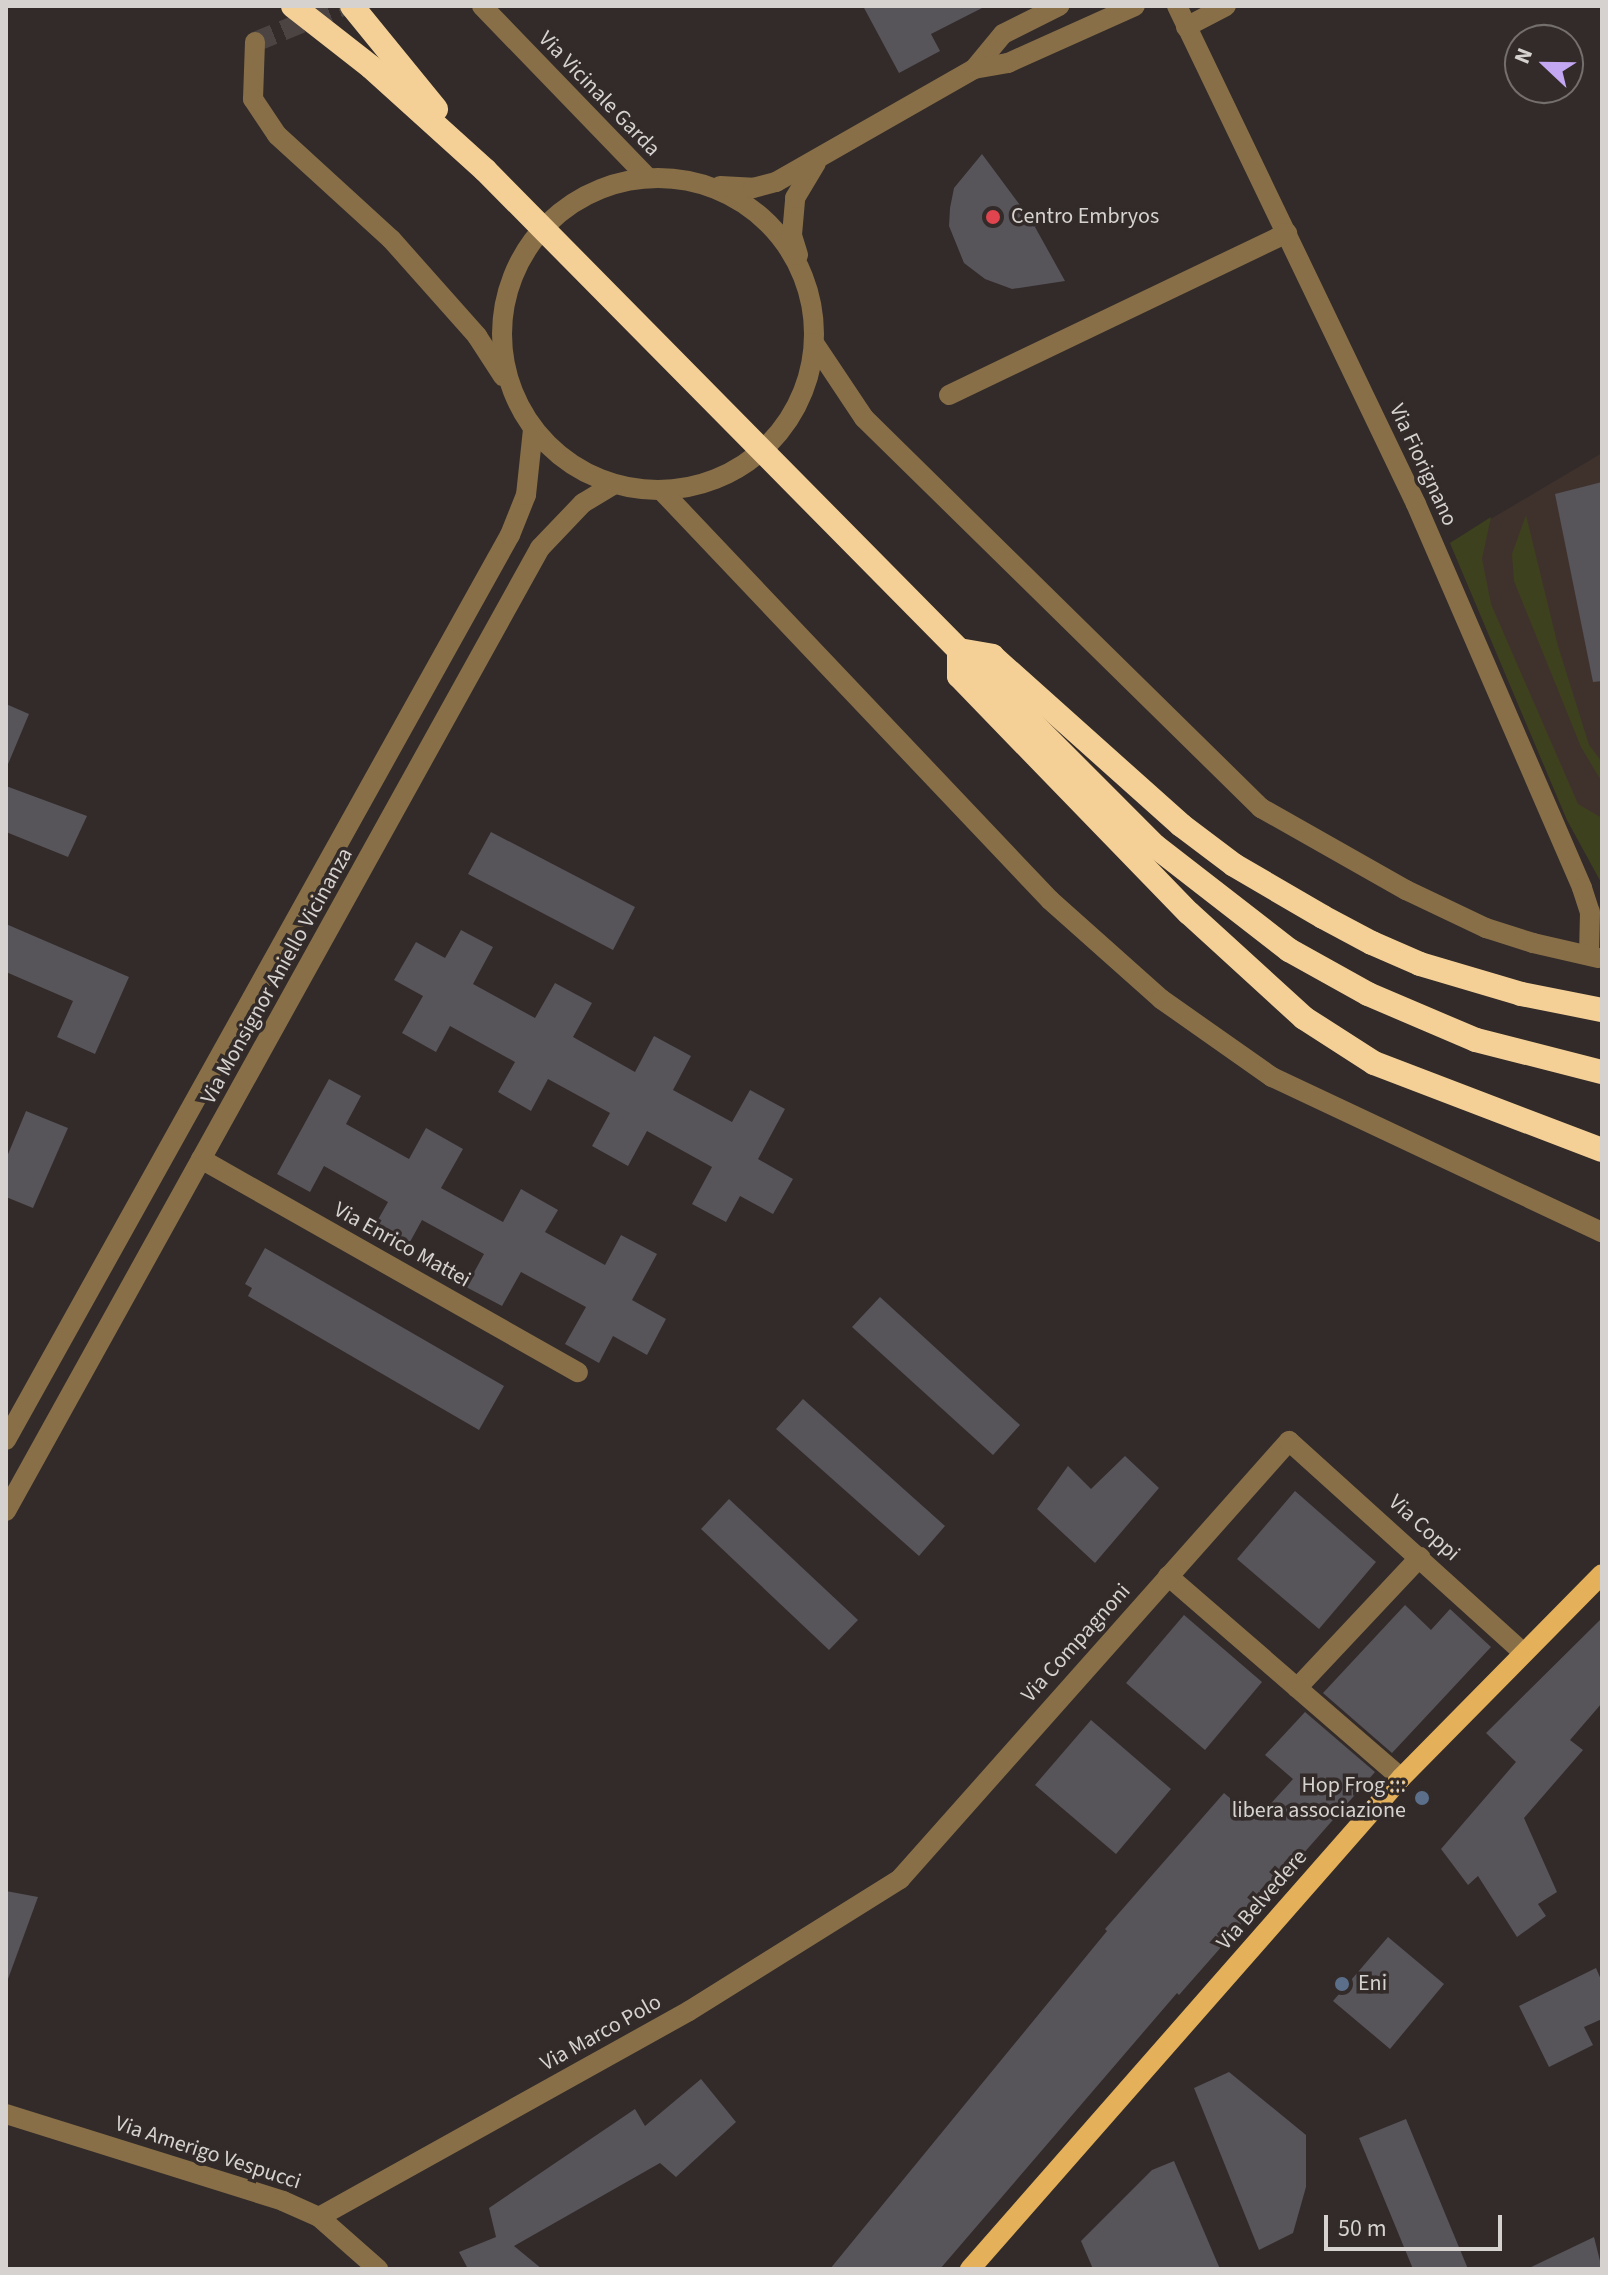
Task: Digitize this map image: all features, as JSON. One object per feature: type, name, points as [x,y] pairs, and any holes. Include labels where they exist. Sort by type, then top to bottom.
[{"type":"highway","points":[[293,6],[371,67]]},
{"type":"highway","points":[[312,6],[371,67],[485,170],[1155,846],[1289,950],[1368,994],[1476,1040],[1602,1072]]},
{"type":"highway","points":[[352,6],[485,170]]},
{"type":"highway","points":[[959,650],[992,656],[1181,825],[1234,865],[1323,917],[1420,964],[1521,994],[1602,1010]]},
{"type":"highway","points":[[959,650],[959,676],[1189,913],[1304,1018],[1374,1063],[1602,1150]]},
{"type":"main road","name":"Via Belvedere","points":[[970,2269],[1401,1778],[1602,1574]]},
{"type":"street","points":[[974,69],[1003,34],[1059,6]]},
{"type":"street","points":[[708,186],[753,188],[776,182],[827,150],[974,69],[1008,63],[1135,6]]},
{"type":"street","name":"Via Fiorignano","points":[[1177,6],[1402,473],[1582,888],[1590,912],[1595,957]]},
{"type":"street","points":[[1186,27],[1226,6]]},
{"type":"street","name":"Via Vicinale Garda","points":[[481,7],[648,178]]},
{"type":"street","points":[[255,42],[253,99],[277,135],[391,239],[477,336],[533,429],[569,464],[613,485],[662,491],[718,479],[747,463],[772,442],[792,415],[807,380],[814,343],[812,307],[792,235],[795,198],[806,176],[827,150]]},
{"type":"street","points":[[511,390],[502,346],[505,302],[516,269],[535,239],[559,213],[588,194],[617,183],[648,178],[678,179],[708,186],[736,198],[760,216],[784,242],[802,273]]},
{"type":"street","points":[[949,395],[1287,233]]},
{"type":"street","points":[[814,343],[864,418],[1261,808],[1406,890],[1486,928],[1533,943],[1595,957]]},
{"type":"street","name":"Via Monsignor Aniello Vicinanza","points":[[6,1440],[510,535],[526,495],[533,429]]},
{"type":"street","name":"Via Monsignor Aniello Vicinanza","points":[[8,1501],[540,548],[583,503],[613,485]]},
{"type":"street","points":[[662,491],[1050,900],[1161,999],[1272,1077],[1602,1232]]},
{"type":"street","name":"Via Enrico Mattei","points":[[201,1159],[578,1372]]},
{"type":"street","name":"Via Coppi","points":[[1289,1441],[1524,1653]]},
{"type":"street","name":"Via Compagnoni","points":[[900,1879],[1289,1441]]},
{"type":"street","points":[[1297,1688],[1420,1557]]},
{"type":"street","points":[[1168,1576],[1401,1778]]},
{"type":"street","name":"Via Marco Polo","points":[[319,2217],[689,2011],[900,1879]]},
{"type":"street","name":"Via Amerigo Vespucci","points":[[6,2114],[283,2201],[319,2217],[378,2269]]},
{"type":"shaded area","points":[[1602,453],[1602,884],[1567,820],[1450,543]]},
{"type":"green space","points":[[1526,515],[1558,646],[1589,745],[1602,762],[1602,782],[1581,747],[1514,581],[1512,554]]},
{"type":"green space","points":[[1491,517],[1482,559],[1491,604],[1578,804],[1602,818],[1602,884],[1567,820],[1450,543]]},
{"type":"building","points":[[863,6],[986,6],[931,34],[940,51],[899,73]]},
{"type":"building","name":"Centro Embryos","points":[[982,154],[1025,212],[1029,209],[1040,222],[1035,227],[1065,281],[1012,289],[985,279],[964,263],[949,226],[950,208],[954,188]]},
{"type":"building","points":[[1602,482],[1602,681],[1593,682],[1555,494]]},
{"type":"building","points":[[6,704],[29,714],[6,769]]},
{"type":"building","points":[[6,786],[87,816],[68,857],[6,832]]},
{"type":"building","points":[[491,832],[635,907],[613,950],[468,874]]},
{"type":"building","points":[[6,924],[129,977],[95,1054],[57,1037],[73,1001],[6,972]]},
{"type":"building","points":[[461,930],[493,947],[473,984],[535,1018],[555,983],[592,1003],[573,1037],[635,1072],[654,1036],[691,1056],[673,1090],[732,1122],[750,1090],[785,1109],[758,1159],[793,1179],[773,1214],[740,1196],[726,1222],[692,1204],[712,1167],[647,1131],[628,1166],[592,1146],[610,1113],[548,1079],[531,1111],[498,1092],[515,1062],[450,1026],[436,1052],[402,1033],[423,996],[394,980],[416,942],[445,958]]},
{"type":"building","points":[[329,1079],[361,1096],[346,1124],[409,1159],[426,1128],[463,1149],[441,1188],[503,1222],[521,1189],[558,1210],[545,1232],[605,1265],[621,1235],[657,1254],[632,1300],[666,1319],[647,1355],[613,1336],[599,1363],[565,1344],[586,1307],[521,1272],[502,1306],[466,1287],[484,1254],[422,1220],[405,1251],[371,1232],[388,1202],[324,1166],[310,1192],[277,1174]]},
{"type":"building","points":[[26,1111],[68,1128],[33,1208],[6,1197],[6,1159]]},
{"type":"building","points":[[265,1248],[504,1386],[479,1430],[248,1296],[252,1288],[245,1284]]},
{"type":"building","points":[[880,1297],[1020,1425],[993,1455],[852,1327]]},
{"type":"building","points":[[803,1399],[945,1526],[919,1556],[776,1429]]},
{"type":"building","points":[[1125,1456],[1159,1488],[1095,1563],[1037,1509],[1068,1466],[1091,1489]]},
{"type":"building","points":[[1295,1491],[1376,1562],[1319,1629],[1237,1559]]},
{"type":"building","points":[[729,1499],[858,1620],[829,1650],[701,1529]]},
{"type":"building","points":[[1405,1605],[1431,1630],[1450,1609],[1491,1647],[1392,1753],[1323,1693]]},
{"type":"building","points":[[1184,1615],[1262,1682],[1205,1750],[1126,1683]]},
{"type":"building","points":[[1602,1618],[1602,1703],[1570,1740],[1583,1750],[1524,1818],[1557,1892],[1538,1904],[1546,1916],[1517,1937],[1478,1876],[1468,1885],[1441,1849],[1516,1762],[1486,1733]]},
{"type":"building","points":[[1305,1712],[1375,1772],[1179,1995],[1177,1993],[940,2269],[830,2269],[1107,1931],[1105,1929],[1224,1793],[1256,1820],[1293,1779],[1265,1755]]},
{"type":"building","points":[[1091,1720],[1171,1789],[1116,1854],[1035,1785]]},
{"type":"building","points":[[6,1891],[38,1897],[8,1979],[6,1978]]},
{"type":"building","points":[[1388,1937],[1444,1984],[1390,2049],[1333,2001]]},
{"type":"building","points":[[1596,1968],[1602,1982],[1602,2019],[1584,2027],[1593,2045],[1549,2067],[1519,2006]]},
{"type":"building","points":[[1229,2072],[1306,2135],[1306,2187],[1293,2233],[1259,2250],[1194,2088]]},
{"type":"building","points":[[701,2079],[736,2122],[676,2177],[660,2163],[514,2246],[542,2269],[468,2269],[459,2252],[496,2237],[489,2208],[635,2109],[645,2126]]},
{"type":"building","points":[[1406,2119],[1468,2269],[1413,2269],[1359,2138]]},
{"type":"building","points":[[1174,2161],[1220,2269],[1093,2269],[1081,2241],[1152,2170]]},
{"type":"building","points":[[1594,2237],[1602,2269],[1527,2269]]},
{"type":"tunnel","points":[[255,42],[343,6]]},
{"type":"place","name":"Centro Embryos","points":[[993,217]]},
{"type":"place","name":"Hop Frog ::: libera associazione","points":[[1422,1798]]},
{"type":"place","name":"Eni","points":[[1342,1984]]}]
